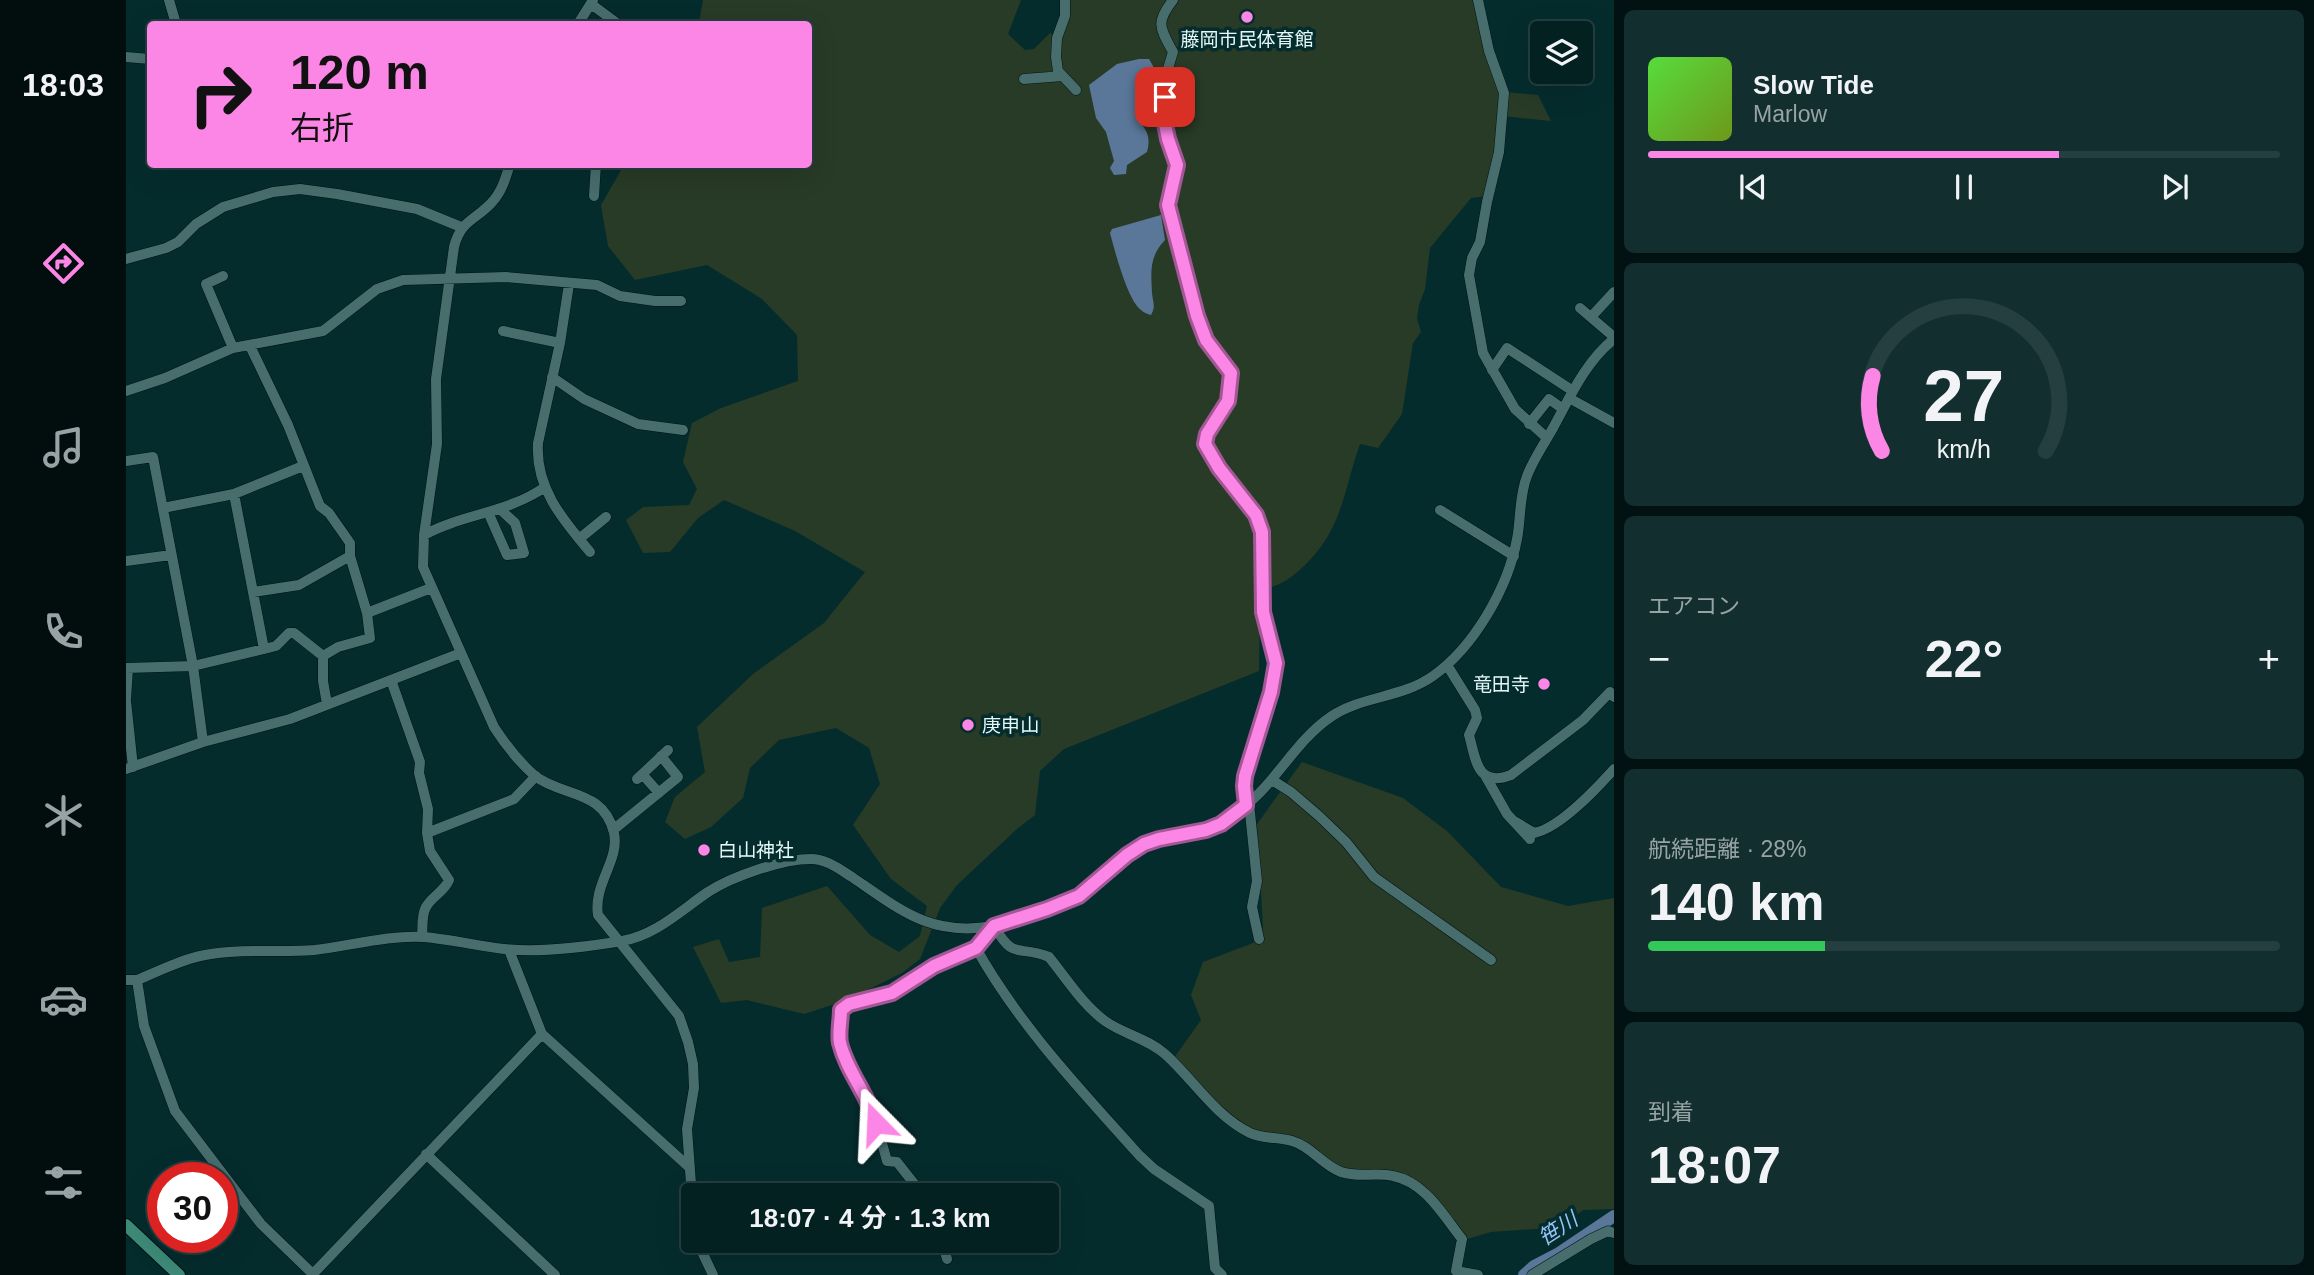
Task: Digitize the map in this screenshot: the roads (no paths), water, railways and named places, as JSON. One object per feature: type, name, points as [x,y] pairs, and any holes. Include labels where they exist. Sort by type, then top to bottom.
[{"type":"main road","points":[[126,1225],[178,1275]]},
{"type":"street","points":[[169,0],[175,21]]},
{"type":"street","points":[[1065,0],[1065,16],[1057,38],[1056,57],[1058,71],[1076,90]]},
{"type":"street","points":[[1173,0],[1161,16],[1160,29],[1173,52],[1166,75],[1164,119],[1177,165],[1168,205],[1197,316],[1206,340],[1231,373],[1228,401],[1207,434],[1205,444],[1219,468],[1256,515],[1262,532],[1263,612],[1276,663],[1273,684],[1244,786],[1257,881],[1252,907],[1259,939]]},
{"type":"street","points":[[1478,0],[1489,51],[1504,93],[1499,152],[1486,202],[1480,242],[1472,258],[1469,275],[1483,353],[1515,409],[1547,438]]},
{"type":"street","points":[[580,21],[592,2],[614,21]]},
{"type":"street","points":[[126,57],[147,59]]},
{"type":"street","points":[[1024,79],[1063,76]]},
{"type":"street","points":[[508,168],[498,194],[491,204],[461,227],[454,247],[436,379],[436,466],[424,535],[424,567],[494,727],[506,744],[536,776],[555,787],[586,796],[608,817],[614,830],[615,842],[596,902],[598,915],[679,1016],[688,1042],[693,1064],[694,1088],[687,1129],[690,1183]]},
{"type":"street","points":[[594,196],[596,168]]},
{"type":"street","points":[[126,259],[178,242],[196,224],[223,207],[273,192],[300,189],[417,209],[461,227]]},
{"type":"street","points":[[223,276],[206,284],[233,348]]},
{"type":"street","points":[[126,391],[165,378],[233,348],[323,331],[382,286],[403,280],[506,277],[597,285],[620,296],[654,301],[681,301]]},
{"type":"street","points":[[569,284],[537,459],[545,487],[561,518],[590,552]]},
{"type":"street","points":[[1591,317],[1614,292]]},
{"type":"street","points":[[542,1034],[313,1275],[261,1224],[175,1111],[144,1026],[131,980],[199,956],[220,952],[312,950],[405,937],[422,937],[509,950],[580,947],[619,942],[639,938],[674,919],[727,881],[790,861],[805,859],[821,859],[837,867],[914,919],[939,926],[994,926],[1079,896],[1144,844],[1221,824],[1248,804],[1272,780],[1303,739],[1338,711],[1404,692],[1429,680],[1447,665],[1482,622],[1500,593],[1514,556],[1526,477],[1571,395],[1598,353],[1614,338],[1580,309]]},
{"type":"street","points":[[503,331],[560,343]]},
{"type":"street","points":[[250,346],[288,425],[320,506],[329,513],[350,543],[350,556],[367,612],[370,638],[338,648],[323,656]]},
{"type":"street","points":[[1492,370],[1507,348],[1614,423]]},
{"type":"street","points":[[552,377],[584,399],[638,424],[683,430]]},
{"type":"street","points":[[1529,424],[1549,400],[1563,409]]},
{"type":"street","points":[[126,461],[153,457],[193,666],[203,742]]},
{"type":"street","points":[[163,508],[234,494],[303,466]]},
{"type":"street","points":[[424,535],[436,528],[500,509],[545,487]]},
{"type":"street","points":[[234,494],[264,649]]},
{"type":"street","points":[[488,512],[507,555],[524,552],[515,523],[500,509]]},
{"type":"street","points":[[1440,510],[1514,556]]},
{"type":"street","points":[[579,539],[606,517]]},
{"type":"street","points":[[126,561],[171,555]]},
{"type":"street","points":[[253,592],[299,585],[350,556]]},
{"type":"street","points":[[367,612],[431,588]]},
{"type":"street","points":[[323,656],[294,633],[289,633],[276,646],[193,666],[127,668],[130,768],[203,742],[290,719],[461,653]]},
{"type":"street","points":[[323,656],[327,704]]},
{"type":"street","points":[[1447,665],[1475,710],[1476,718],[1464,736],[1480,772],[1507,814],[1530,839]]},
{"type":"street","points":[[391,680],[420,762],[419,773],[428,808],[426,833],[430,851],[449,880],[444,890],[425,910],[422,937]]},
{"type":"street","points":[[1486,778],[1499,780],[1511,775],[1583,720],[1609,692],[1614,696]]},
{"type":"street","points":[[614,830],[659,793],[678,777],[664,753],[640,777],[659,793]]},
{"type":"street","points":[[1514,821],[1534,833],[1542,831],[1574,809],[1604,782],[1614,769]]},
{"type":"street","points":[[426,833],[514,799],[536,776]]},
{"type":"street","points":[[1272,780],[1319,816],[1346,842],[1374,877],[1490,960]]},
{"type":"street","points":[[914,1183],[897,1162],[887,1161],[871,1104],[850,1070],[839,1040],[841,1010],[849,1004],[892,993],[934,966],[976,948],[994,926]]},
{"type":"street","points":[[994,926],[1012,950],[1049,957],[1101,1019],[1144,1039],[1165,1054],[1219,1112],[1235,1124],[1258,1136],[1292,1140],[1329,1167],[1343,1172],[1393,1175],[1415,1184],[1425,1192],[1462,1239],[1456,1271],[1478,1275]]},
{"type":"street","points":[[976,948],[1026,1027],[1139,1155],[1154,1169],[1209,1206],[1215,1268],[1222,1275]]},
{"type":"street","points":[[509,950],[542,1034],[689,1167]]},
{"type":"street","points":[[426,1154],[555,1275]]},
{"type":"street","points":[[1532,1275],[1591,1239],[1608,1231],[1614,1233]]},
{"type":"street","points":[[703,1253],[713,1275]]},
{"type":"street","points":[[945,1253],[947,1259]]},
{"type":"water","points":[[1149,59],[1154,76],[1160,77],[1160,84],[1138,111],[1148,138],[1147,152],[1127,165],[1126,174],[1114,175],[1110,168],[1114,161],[1106,132],[1096,118],[1089,85],[1117,64]]},
{"type":"water","points":[[1161,215],[1165,240],[1156,252],[1152,265],[1154,307],[1151,315],[1141,310],[1131,296],[1110,233],[1112,229]]},
{"type":"waterway","name":"笹川","points":[[1524,1275],[1614,1216]]},
{"type":"place","name":"藤岡市民体育館","points":[[1247,17]]},
{"type":"place","name":"竜田寺","points":[[1544,684]]},
{"type":"place","name":"庚申山","points":[[968,725]]},
{"type":"place","name":"白山神社","points":[[704,850]]}]
